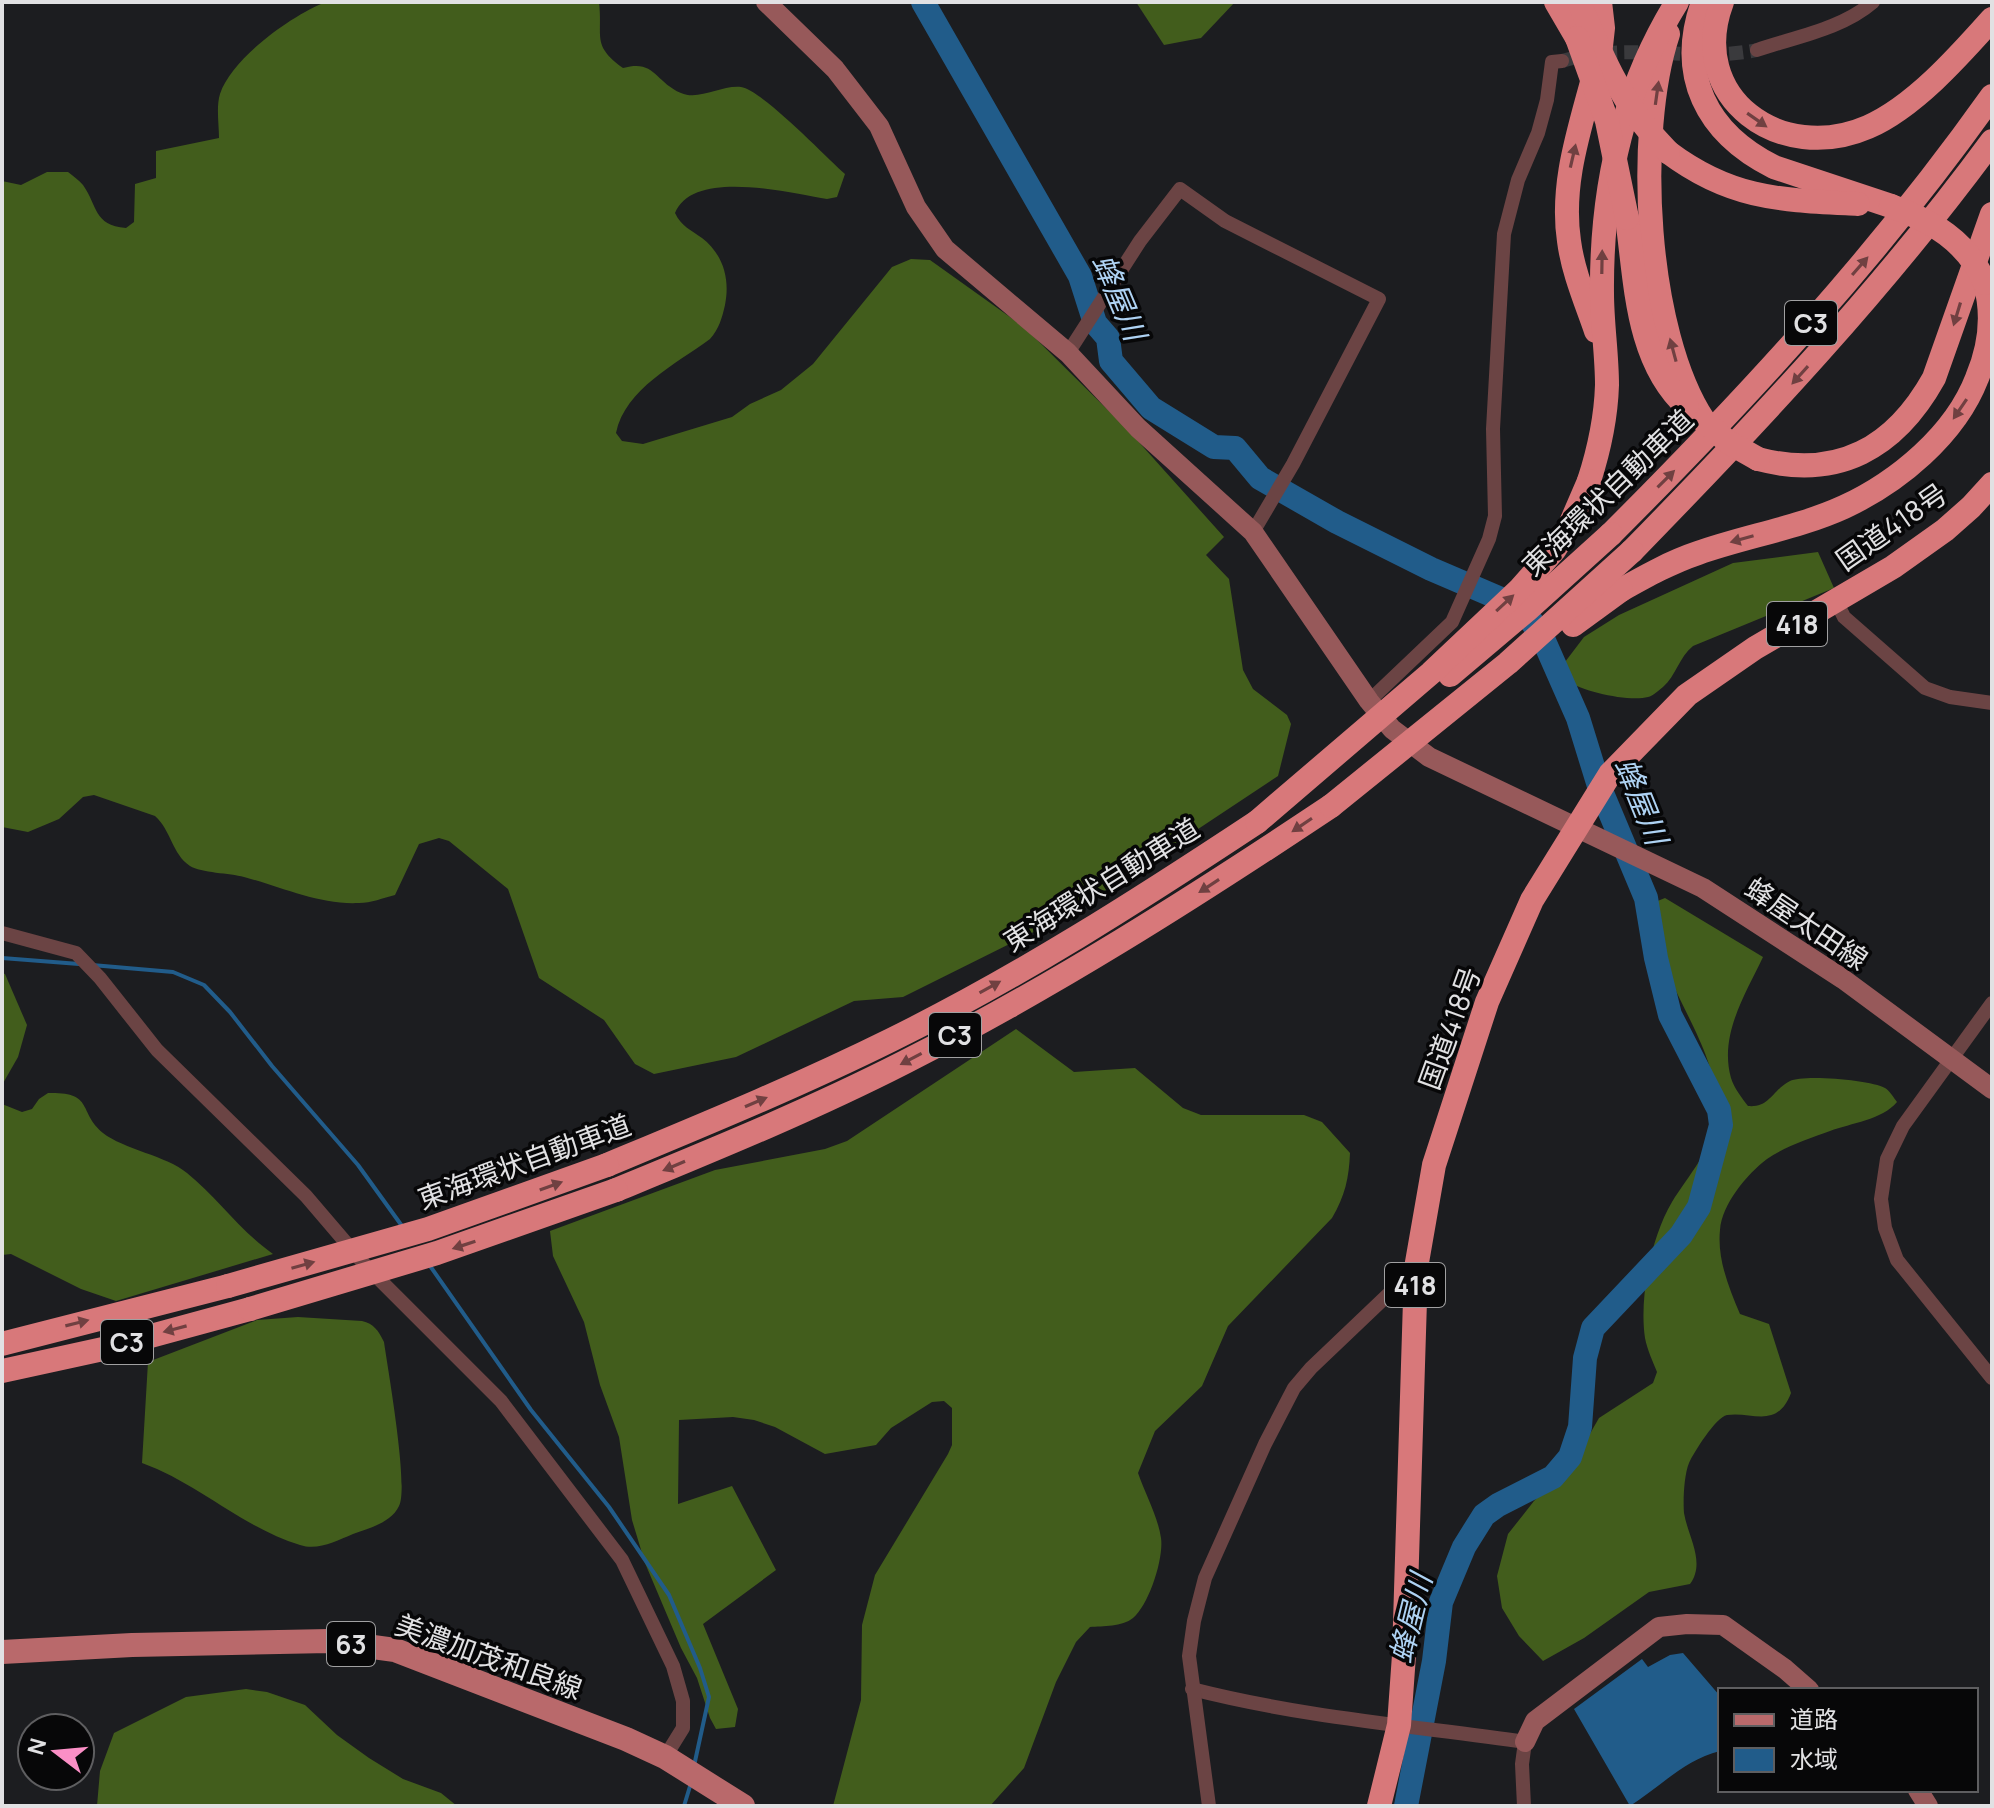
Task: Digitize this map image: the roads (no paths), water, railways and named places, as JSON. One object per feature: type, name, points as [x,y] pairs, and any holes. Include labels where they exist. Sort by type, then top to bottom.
[{"type":"highway","points":[[1556,2],[1577,38],[1607,121],[1652,356],[1670,391],[1728,442],[1758,459],[1800,467],[1820,465],[1861,453],[1892,434],[1922,400],[1934,378],[1992,214]]},
{"type":"highway","points":[[1579,2],[1620,92],[1648,132],[1668,152],[1710,180],[1746,193],[1784,199],[1891,206]]},
{"type":"highway","points":[[1600,2],[1601,46],[1570,170],[1567,219],[1575,269],[1606,368]]},
{"type":"highway","points":[[1679,2],[1665,43],[1652,126],[1651,206],[1658,277],[1670,340],[1683,384],[1704,421]]},
{"type":"highway","points":[[1257,822],[1431,673],[1520,589],[1555,549],[1570,525],[1589,481],[1601,437],[1606,368],[1602,246],[1617,140],[1647,54],[1679,2]]},
{"type":"highway","points":[[1331,806],[1393,767],[1621,590],[1693,554],[1844,507],[1868,495],[1910,465],[1947,427],[1975,385],[1991,328],[1991,303],[1976,265],[1955,239],[1937,226],[1891,206],[1774,167],[1756,158],[1725,134],[1701,98],[1695,78],[1694,36],[1703,2]]},
{"type":"highway","points":[[1722,2],[1714,42],[1726,87],[1751,117],[1767,127],[1807,139],[1848,134],[1871,125],[1893,111],[1944,68],[1992,19]]},
{"type":"highway","name":"東海環状自動車道","points":[[2,1344],[228,1286],[428,1229],[607,1165],[788,1089],[893,1039],[1083,934],[1257,822],[1354,751],[1446,679],[1611,534],[1785,353],[1874,250],[1957,146],[1992,96]]},
{"type":"highway","name":"東海環状自動車道","points":[[2,1371],[103,1349],[250,1309],[437,1253],[616,1190],[904,1063],[1093,958],[1331,806],[1519,654],[1632,551],[1805,370],[1992,141]]},
{"type":"highway","name":"国道418号","points":[[1379,1806],[1399,1725],[1404,1655],[1416,1268],[1434,1165],[1487,1002],[1532,900],[1610,774],[1687,695],[1755,648],[1893,567],[1945,530],[1992,484]]},
{"type":"main road","name":"美濃加茂和良線","points":[[2,1652],[132,1645],[329,1641],[395,1650],[626,1739],[671,1761],[743,1806]]},
{"type":"street","name":"蜂屋太田線","points":[[766,2],[835,69],[879,126],[916,207],[945,249],[1068,353],[1138,428],[1253,532],[1369,701],[1392,729],[1429,757],[1703,888],[1843,979],[1992,1089]]},
{"type":"street","points":[[1757,50],[1833,25],[1863,11],[1873,2]]},
{"type":"street","points":[[1369,701],[1452,622],[1489,539],[1495,516],[1493,429],[1504,234],[1518,180],[1538,133],[1547,100],[1552,62],[1562,61]]},
{"type":"street","points":[[1068,353],[1140,241],[1180,189],[1225,221],[1379,299],[1273,501],[1253,532]]},
{"type":"street","points":[[1836,601],[1844,617],[1855,628],[1925,688],[1950,697],[1992,703]]},
{"type":"street","points":[[2,933],[76,953],[157,1050],[306,1196],[373,1273],[501,1401],[622,1560],[673,1666],[683,1701],[683,1728],[671,1761]]},
{"type":"street","points":[[1992,1003],[1903,1126],[1887,1159],[1881,1199],[1885,1228],[1897,1260],[1992,1378]]},
{"type":"street","points":[[1209,1806],[1189,1656],[1205,1578],[1265,1444],[1294,1388],[1416,1268]]},
{"type":"street","points":[[1524,1806],[1522,1764],[1525,1742],[1535,1721],[1659,1627],[1723,1625],[1807,1688]]},
{"type":"street","points":[[1192,1689],[1225,1698],[1525,1742]]},
{"type":"water","points":[[1683,1653],[1718,1694],[1718,1752],[1684,1767],[1630,1806],[1574,1709],[1642,1659],[1648,1667],[1670,1655]]},
{"type":"waterway","name":"蜂屋川","points":[[923,2],[1080,276],[1095,323],[1108,338],[1111,361],[1151,408],[1214,447],[1235,448],[1260,478],[1337,522],[1431,569],[1508,602],[1528,617],[1541,634],[1578,718],[1599,786],[1646,898],[1670,1015],[1719,1110],[1721,1125],[1699,1207],[1681,1235],[1593,1328],[1585,1358],[1580,1427],[1570,1457],[1553,1477],[1484,1515],[1464,1547],[1441,1602],[1434,1661],[1406,1806]]},
{"type":"waterway","points":[[2,958],[79,964]]},
{"type":"waterway","points":[[92,965],[173,972],[204,985],[358,1165],[402,1226]]},
{"type":"waterway","points":[[428,1263],[531,1410],[609,1507],[669,1595],[709,1697],[694,1766]]},
{"type":"waterway","points":[[684,1806],[691,1783]]},
{"type":"tunnel","points":[[1562,61],[1612,53],[1709,54],[1757,50]]}]
